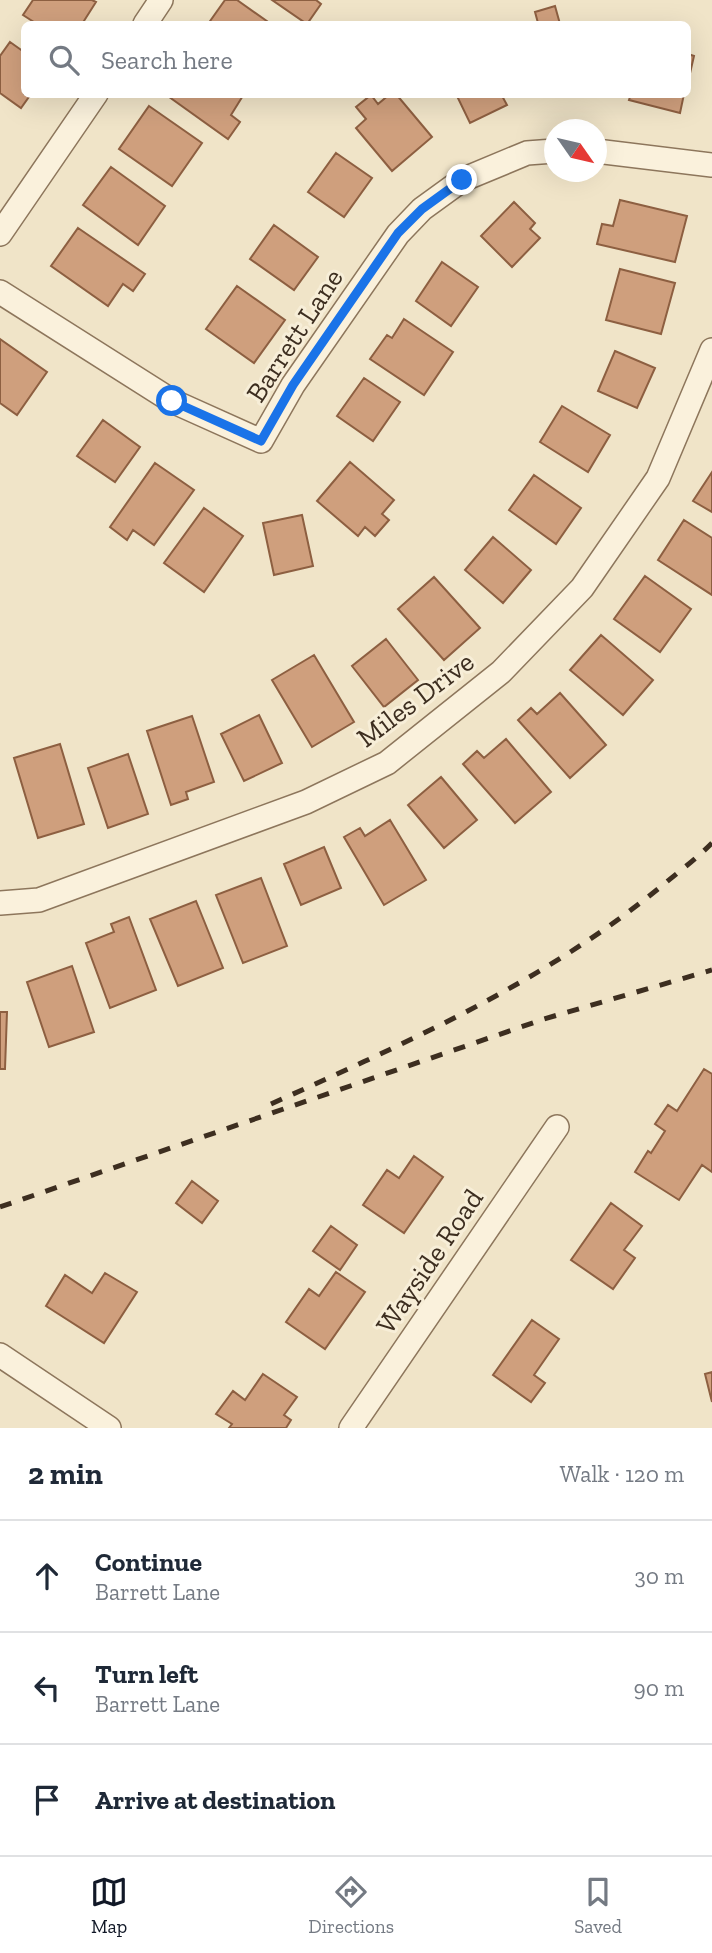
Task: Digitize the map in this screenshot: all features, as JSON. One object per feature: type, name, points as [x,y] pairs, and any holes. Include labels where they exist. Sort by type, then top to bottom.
[{"type":"street","points":[[147,21],[162,0]]},
{"type":"street","points":[[0,234],[93,98]]},
{"type":"street","name":"Barrett Lane","points":[[0,292],[172,401],[261,441],[293,385],[398,233],[422,209],[462,180],[527,153],[544,152]]},
{"type":"street","points":[[607,152],[712,165]]},
{"type":"street","name":"Miles Drive","points":[[0,904],[39,900],[306,803],[387,763],[501,672],[582,588],[658,478],[712,350]]},
{"type":"street","name":"Wayside Road","points":[[351,1428],[557,1128]]},
{"type":"street","points":[[0,1355],[109,1428]]},
{"type":"building","points":[[33,0],[96,2],[84,21],[32,21],[23,15]]},
{"type":"building","points":[[225,0],[237,0],[267,21],[210,21]]},
{"type":"building","points":[[272,0],[316,0],[321,4],[309,21],[303,21]]},
{"type":"building","points":[[555,6],[559,21],[537,21],[535,12]]},
{"type":"building","points":[[10,42],[21,50],[21,98],[28,98],[21,108],[0,93],[0,56]]},
{"type":"building","points":[[171,98],[242,98],[231,115],[240,122],[228,139]]},
{"type":"building","points":[[367,98],[373,98],[378,104],[385,98],[399,98],[432,137],[392,171],[356,128],[366,119],[356,107]]},
{"type":"building","points":[[458,98],[503,98],[507,105],[470,123]]},
{"type":"building","points":[[630,98],[683,98],[680,113],[629,100]]},
{"type":"building","points":[[149,106],[202,143],[172,186],[119,149]]},
{"type":"building","points":[[336,153],[372,178],[344,217],[308,192]]},
{"type":"building","points":[[111,167],[165,206],[138,245],[83,205]]},
{"type":"building","points":[[620,200],[687,216],[675,262],[597,244],[602,224],[613,226]]},
{"type":"building","points":[[514,202],[535,223],[530,229],[540,238],[512,267],[481,236]]},
{"type":"building","points":[[274,225],[318,257],[294,290],[250,259]]},
{"type":"building","points":[[78,228],[145,274],[133,291],[123,284],[108,306],[51,266]]},
{"type":"building","points":[[442,262],[478,287],[451,326],[416,301]]},
{"type":"building","points":[[620,269],[675,283],[661,334],[606,320]]},
{"type":"building","points":[[237,286],[285,320],[254,363],[206,329]]},
{"type":"building","points":[[404,319],[453,352],[424,395],[370,359],[387,335],[392,338]]},
{"type":"building","points":[[0,339],[47,372],[17,415],[0,403]]},
{"type":"building","points":[[615,351],[655,368],[637,408],[598,391]]},
{"type":"building","points":[[364,378],[400,402],[373,441],[337,416]]},
{"type":"building","points":[[562,406],[610,435],[588,472],[540,442]]},
{"type":"building","points":[[103,420],[140,447],[115,482],[77,456]]},
{"type":"building","points":[[350,462],[394,500],[382,514],[389,520],[375,536],[365,527],[358,536],[317,501]]},
{"type":"building","points":[[155,463],[194,490],[154,545],[133,530],[127,540],[110,527]]},
{"type":"building","points":[[712,472],[712,512],[693,501]]},
{"type":"building","points":[[534,475],[581,508],[556,544],[509,510]]},
{"type":"building","points":[[204,508],[243,536],[204,592],[164,563]]},
{"type":"building","points":[[302,515],[313,566],[274,575],[263,523]]},
{"type":"building","points":[[684,520],[712,538],[712,595],[658,560]]},
{"type":"building","points":[[493,537],[531,570],[503,603],[465,570]]},
{"type":"building","points":[[645,576],[691,609],[660,652],[614,619]]},
{"type":"building","points":[[434,577],[480,628],[444,660],[398,609]]},
{"type":"building","points":[[601,635],[653,680],[623,715],[570,670]]},
{"type":"building","points":[[386,639],[418,680],[384,707],[352,666]]},
{"type":"building","points":[[314,655],[354,722],[312,747],[272,680]]},
{"type":"building","points":[[560,693],[606,745],[570,778],[518,720],[531,708],[537,714]]},
{"type":"building","points":[[259,715],[282,763],[244,781],[221,734]]},
{"type":"building","points":[[192,716],[214,782],[186,792],[188,799],[171,805],[147,731]]},
{"type":"building","points":[[506,739],[551,792],[515,823],[463,764],[477,751],[484,758]]},
{"type":"building","points":[[60,744],[84,824],[38,838],[14,758]]},
{"type":"building","points":[[128,754],[148,814],[108,828],[88,768]]},
{"type":"building","points":[[441,777],[477,820],[444,848],[408,805]]},
{"type":"building","points":[[390,820],[426,880],[384,905],[344,837],[360,828],[365,836]]},
{"type":"building","points":[[324,847],[341,888],[301,905],[284,864]]},
{"type":"building","points":[[261,878],[287,946],[243,963],[216,895]]},
{"type":"building","points":[[196,901],[223,968],[178,986],[150,919]]},
{"type":"building","points":[[129,917],[156,990],[110,1008],[86,943],[114,932],[111,924]]},
{"type":"building","points":[[72,966],[94,1032],[49,1047],[27,982]]},
{"type":"building","points":[[0,1012],[7,1012],[5,1069],[0,1069]]},
{"type":"building","points":[[704,1069],[712,1074],[712,1172],[702,1165],[679,1200],[635,1172],[665,1131],[655,1124],[668,1105],[677,1111]]},
{"type":"building","points":[[414,1156],[443,1177],[404,1233],[363,1205],[387,1170],[399,1178]]},
{"type":"building","points":[[192,1181],[218,1201],[202,1223],[176,1203]]},
{"type":"building","points":[[611,1203],[642,1226],[624,1250],[635,1258],[613,1289],[571,1260]]},
{"type":"building","points":[[331,1226],[357,1245],[340,1270],[313,1251]]},
{"type":"building","points":[[336,1272],[365,1292],[325,1349],[286,1322],[309,1289],[319,1296]]},
{"type":"building","points":[[105,1273],[137,1292],[104,1343],[46,1306],[65,1275],[92,1293]]},
{"type":"building","points":[[532,1320],[559,1339],[534,1375],[545,1383],[531,1402],[493,1375]]},
{"type":"building","points":[[712,1372],[712,1402],[705,1374]]},
{"type":"building","points":[[263,1374],[297,1397],[284,1415],[291,1420],[286,1428],[229,1428],[232,1424],[216,1414],[233,1391],[245,1400]]},
{"type":"railway","points":[[271,1104],[425,1033],[524,980],[619,919],[712,843]]},
{"type":"railway","points":[[0,1207],[544,1019],[712,970]]},
{"type":"route","points":[[172,401],[261,441],[293,385],[398,233],[422,209],[462,180]]}]
